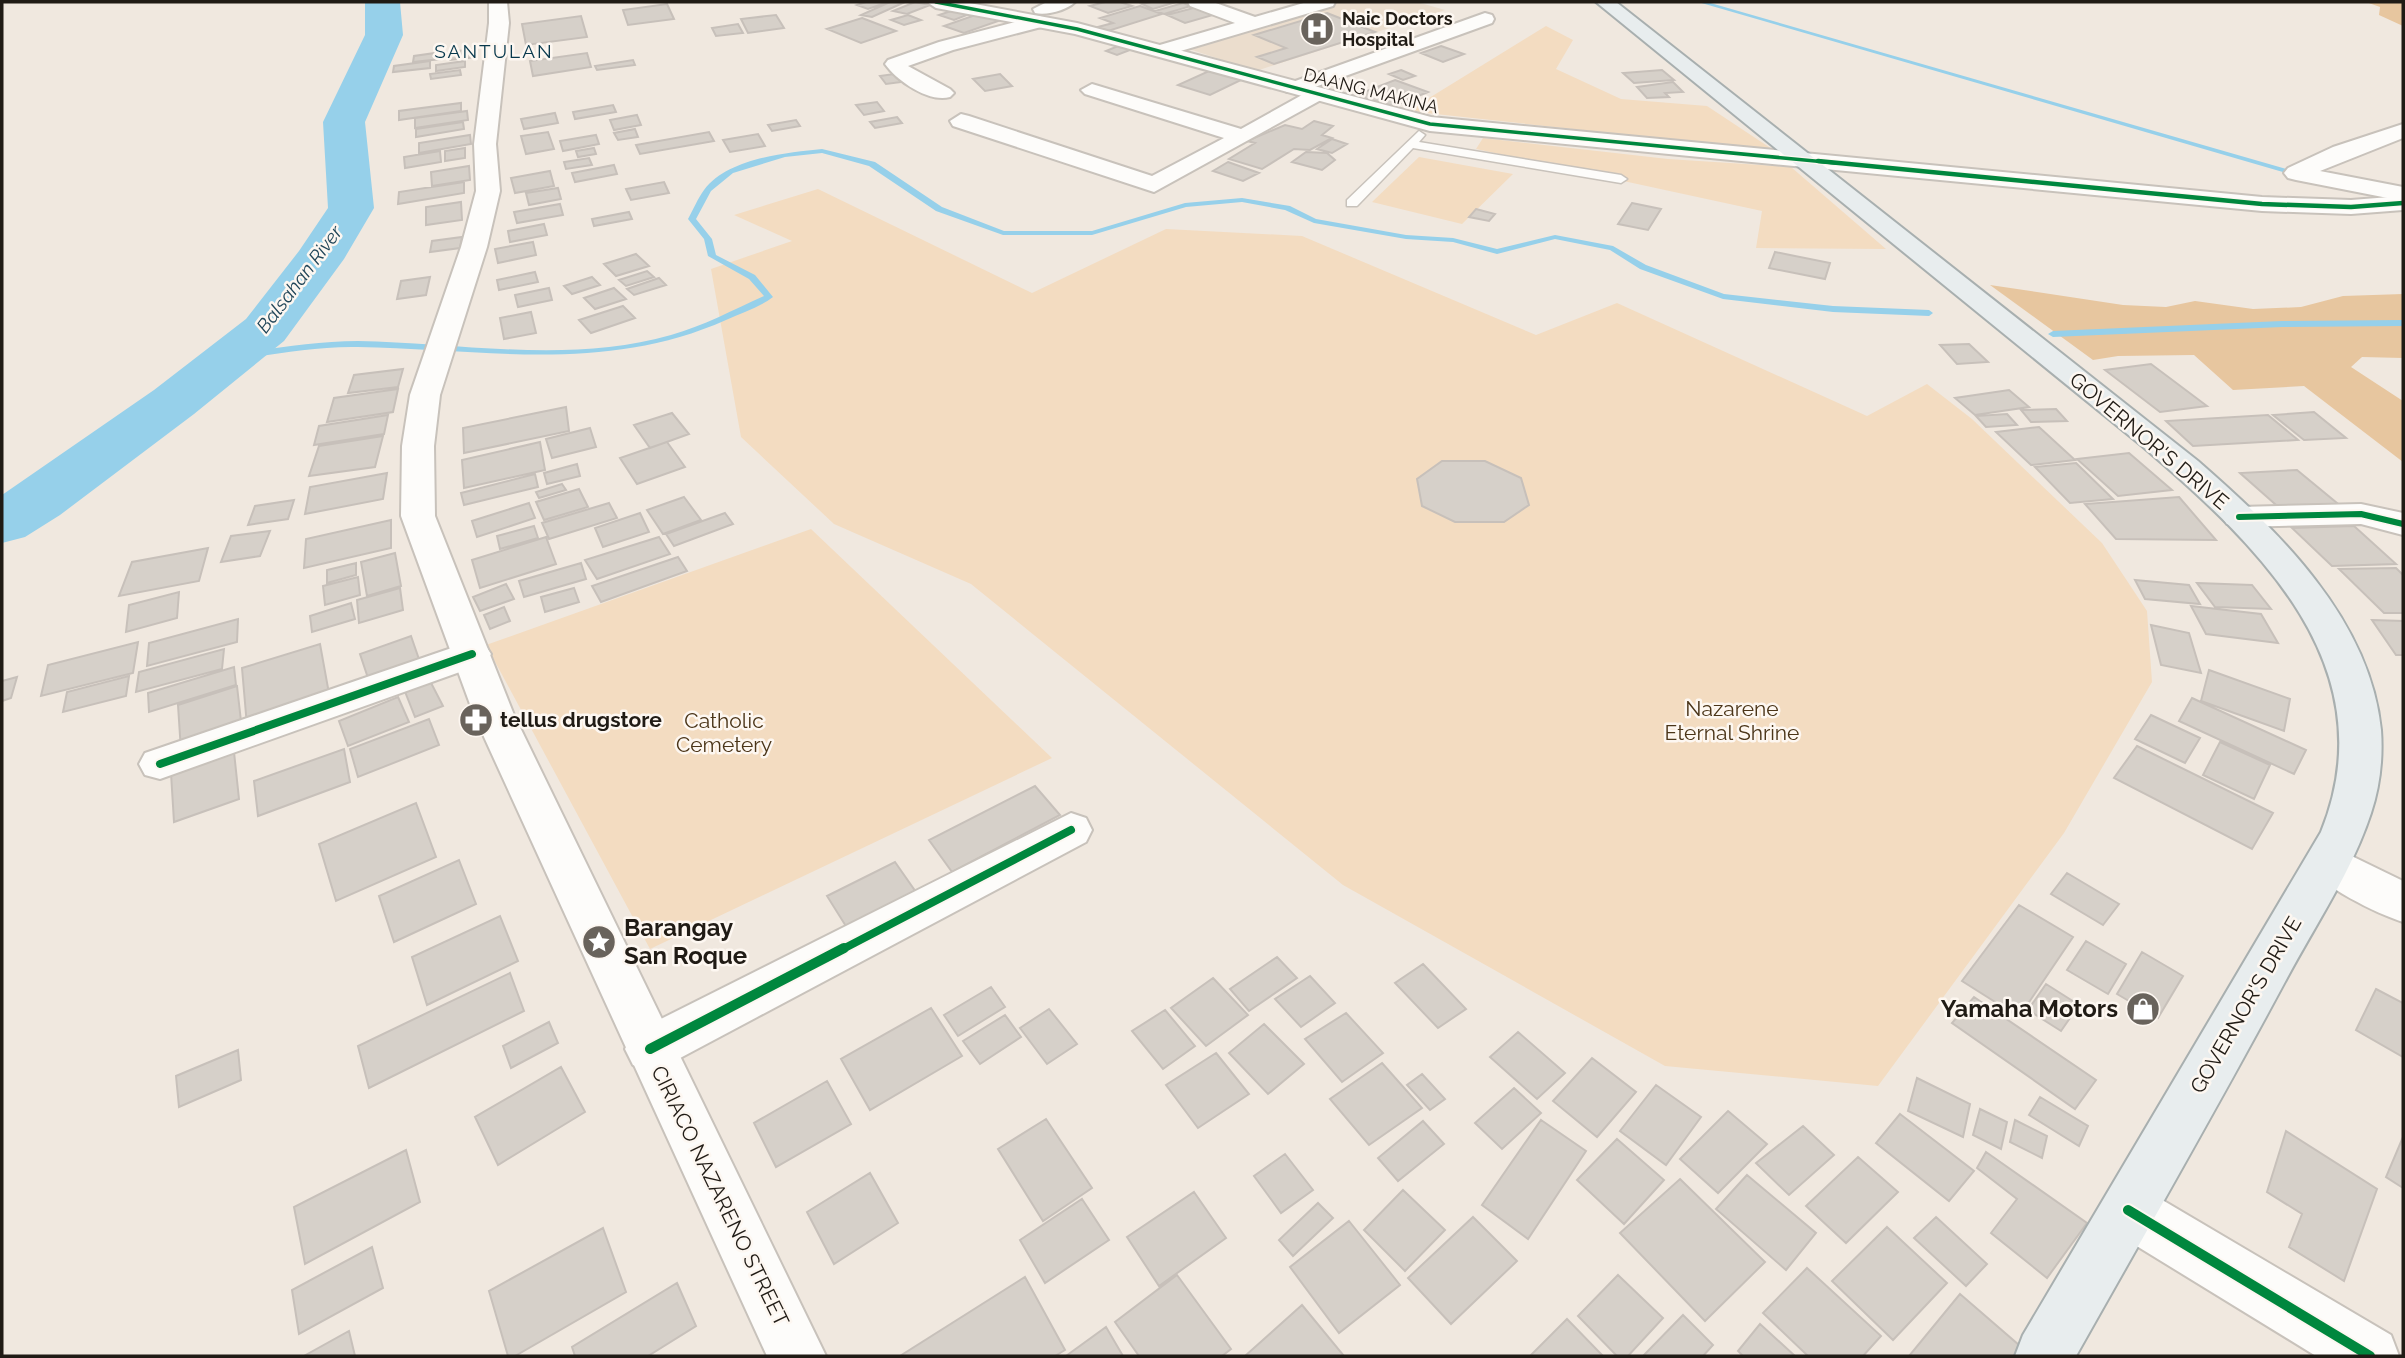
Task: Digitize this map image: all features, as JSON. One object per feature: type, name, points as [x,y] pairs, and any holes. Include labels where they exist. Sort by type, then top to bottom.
[{"type":"main road","name":"GOVERNOR'S DRIVE","points":[[1605,2],[1808,160],[2184,465],[2239,517],[2306,594],[2335,641],[2355,695],[2361,726],[2358,780],[2352,808],[2329,863],[2044,1356]]},
{"type":"street","name":"DAANG MAKINA","points":[[936,2],[1040,15],[1077,29],[1430,124],[2262,204],[2350,207],[2403,203]]},
{"type":"street","points":[[1017,2],[1040,15]]},
{"type":"street","points":[[943,93],[903,75],[895,64],[1040,15],[1066,2]]},
{"type":"street","points":[[1197,2],[1253,23]]},
{"type":"street","points":[[1160,51],[1326,2]]},
{"type":"street","name":"CIRIACO NAZARENO STREET","points":[[499,11],[485,144],[488,191],[474,247],[425,395],[418,446],[418,516],[494,715],[797,1356]]},
{"type":"street","points":[[1294,88],[1485,19]]},
{"type":"street","points":[[1092,90],[1241,136]]},
{"type":"street","points":[[961,121],[1154,185],[1161,184],[1241,136],[1319,95]]},
{"type":"street","points":[[2403,131],[2341,152],[2296,173],[2403,194]]},
{"type":"street","points":[[2239,517],[2361,514],[2403,524]]},
{"type":"street","points":[[160,764],[472,654]]},
{"type":"street","points":[[650,1049],[1071,830]]},
{"type":"street","points":[[2329,863],[2403,903]]},
{"type":"street","points":[[2128,1210],[2370,1356]]},
{"type":"lane","points":[[1352,203],[1430,124]]},
{"type":"lane","points":[[1410,144],[1621,179]]},
{"type":"shaded area","name":"Naic Doctors Hospital","points":[[1337,2],[1417,2],[1445,10],[1256,71],[1186,48]]},
{"type":"shaded area","points":[[2366,2],[2403,2],[2403,26],[2379,15],[2380,7]]},
{"type":"shaded area","points":[[1990,285],[2123,305],[2166,307],[2195,301],[2253,309],[2301,307],[2343,296],[2403,294],[2403,358],[2362,357],[2351,367],[2403,401],[2403,462],[2304,386],[2233,390],[2194,355],[2118,356],[2093,360]]},
{"type":"green space","points":[[1546,26],[1573,40],[1556,69],[1621,99],[1707,106],[1775,151],[1408,111]]},
{"type":"green space","points":[[1483,138],[1668,159],[1791,167],[1886,249],[1756,248],[1762,211],[1476,149]]},
{"type":"green space","points":[[1419,157],[1513,174],[1462,224],[1372,202]]},
{"type":"green space","name":"Nazarene Eternal Shrine","points":[[818,189],[1032,293],[1166,229],[1302,236],[1536,335],[1617,303],[1867,416],[1927,384],[1972,419],[2102,543],[2147,611],[2152,682],[2064,833],[1878,1086],[1665,1066],[1343,885],[971,584],[834,524],[741,437],[711,269],[792,241],[734,215]]},
{"type":"green space","name":"Catholic Cemetery","points":[[811,529],[1052,758],[650,949],[486,645]]},
{"type":"building","points":[[866,2],[888,2],[868,9],[857,5]]},
{"type":"building","points":[[890,2],[905,2],[872,17],[861,15]]},
{"type":"building","points":[[915,2],[930,5],[907,14],[893,11]]},
{"type":"building","points":[[1120,2],[1132,6],[1108,13],[1090,6]]},
{"type":"building","points":[[1176,2],[1153,9],[1142,4]]},
{"type":"building","points":[[1183,3],[1191,6],[1164,14],[1155,11]]},
{"type":"building","points":[[667,4],[674,19],[628,25],[623,10]]},
{"type":"building","points":[[1140,6],[1162,14],[1108,31],[1098,27],[1113,23],[1100,18]]},
{"type":"building","points":[[1201,6],[1220,13],[1185,23],[1167,15]]},
{"type":"building","points":[[957,9],[972,13],[954,20],[939,15]]},
{"type":"building","points":[[981,13],[1001,20],[964,33],[944,26]]},
{"type":"building","points":[[1327,13],[1375,32],[1274,64],[1257,57],[1286,48],[1254,35]]},
{"type":"building","points":[[776,15],[784,28],[748,33],[741,19]]},
{"type":"building","points":[[908,15],[921,20],[904,25],[891,20]]},
{"type":"building","points":[[581,16],[587,37],[526,45],[522,24]]},
{"type":"building","points":[[862,18],[896,31],[861,43],[827,29]]},
{"type":"building","points":[[738,24],[743,33],[716,36],[712,28]]},
{"type":"building","points":[[1123,44],[1135,48],[1117,55],[1106,51]]},
{"type":"building","points":[[1441,46],[1464,54],[1443,62],[1421,53]]},
{"type":"building","points":[[475,49],[476,57],[450,60],[449,52]]},
{"type":"building","points":[[442,52],[441,59],[413,62],[414,56]]},
{"type":"building","points":[[587,53],[591,67],[533,76],[530,61]]},
{"type":"building","points":[[633,60],[635,65],[597,70],[595,66]]},
{"type":"building","points":[[430,61],[430,68],[393,72],[394,66]]},
{"type":"building","points":[[465,61],[465,67],[436,71],[436,65]]},
{"type":"building","points":[[460,70],[461,75],[431,79],[430,74]]},
{"type":"building","points":[[1401,70],[1415,76],[1403,80],[1389,74]]},
{"type":"building","points":[[1662,70],[1674,80],[1634,83],[1623,73]]},
{"type":"building","points":[[1209,71],[1241,80],[1210,95],[1178,85]]},
{"type":"building","points":[[894,74],[901,82],[886,84],[880,76]]},
{"type":"building","points":[[1000,74],[1012,86],[985,91],[973,79]]},
{"type":"building","points":[[1395,80],[1428,92],[1384,110],[1351,97]]},
{"type":"building","points":[[1673,82],[1683,92],[1665,93],[1669,97],[1647,98],[1637,87]]},
{"type":"building","points":[[877,102],[884,111],[864,115],[856,105]]},
{"type":"building","points":[[461,103],[461,111],[399,120],[399,111]]},
{"type":"building","points":[[613,105],[616,112],[575,119],[573,112]]},
{"type":"building","points":[[467,111],[468,120],[415,128],[415,118]]},
{"type":"building","points":[[555,113],[558,123],[524,129],[521,119]]},
{"type":"building","points":[[637,115],[641,125],[614,130],[610,120]]},
{"type":"building","points":[[897,117],[902,123],[875,128],[870,122]]},
{"type":"building","points":[[796,120],[800,126],[772,131],[768,125]]},
{"type":"building","points":[[1314,121],[1333,126],[1322,135],[1332,138],[1310,150],[1294,149],[1262,169],[1229,159],[1255,143],[1247,141],[1285,125],[1302,129]]},
{"type":"building","points":[[463,122],[464,129],[416,137],[416,129]]},
{"type":"building","points":[[635,129],[638,137],[618,140],[614,133]]},
{"type":"building","points":[[548,132],[554,149],[526,154],[521,136]]},
{"type":"building","points":[[709,132],[714,141],[640,154],[636,145]]},
{"type":"building","points":[[758,134],[765,146],[730,152],[723,140]]},
{"type":"building","points":[[470,135],[471,144],[419,153],[419,143]]},
{"type":"building","points":[[596,135],[599,144],[563,151],[560,141]]},
{"type":"building","points":[[1332,139],[1347,144],[1332,153],[1317,149]]},
{"type":"building","points":[[465,148],[465,158],[445,161],[445,151]]},
{"type":"building","points":[[594,148],[596,154],[578,157],[576,151]]},
{"type":"building","points":[[440,151],[441,162],[405,168],[404,157]]},
{"type":"building","points":[[1306,152],[1327,153],[1335,160],[1322,170],[1292,162]]},
{"type":"building","points":[[589,158],[592,165],[566,169],[564,162]]},
{"type":"building","points":[[1228,162],[1259,173],[1243,181],[1213,171]]},
{"type":"building","points":[[614,165],[617,174],[575,182],[572,173]]},
{"type":"building","points":[[469,166],[470,180],[432,186],[431,172]]},
{"type":"building","points":[[550,171],[554,186],[515,193],[511,178]]},
{"type":"building","points":[[464,182],[464,193],[398,204],[399,192]]},
{"type":"building","points":[[664,182],[669,193],[631,200],[626,189]]},
{"type":"building","points":[[558,188],[561,199],[529,205],[526,193]]},
{"type":"building","points":[[461,202],[462,220],[426,225],[426,207]]},
{"type":"building","points":[[1632,203],[1661,209],[1648,230],[1618,224]]},
{"type":"building","points":[[560,204],[563,215],[517,223],[514,212]]},
{"type":"building","points":[[1476,209],[1495,214],[1489,221],[1469,217]]},
{"type":"building","points":[[629,212],[632,219],[594,226],[592,219]]},
{"type":"building","points":[[544,224],[547,235],[510,242],[508,231]]},
{"type":"building","points":[[462,237],[460,248],[430,252],[432,241]]},
{"type":"building","points":[[533,242],[536,255],[498,263],[495,249]]},
{"type":"building","points":[[1775,252],[1830,263],[1825,279],[1769,268]]},
{"type":"building","points":[[636,254],[649,266],[616,276],[604,264]]},
{"type":"building","points":[[647,271],[654,277],[626,286],[619,280]]},
{"type":"building","points":[[535,272],[538,282],[499,290],[497,280]]},
{"type":"building","points":[[430,277],[426,295],[397,299],[401,281]]},
{"type":"building","points":[[592,277],[600,285],[572,294],[564,286]]},
{"type":"building","points":[[659,278],[666,285],[634,295],[627,289]]},
{"type":"building","points":[[549,288],[552,300],[518,307],[515,295]]},
{"type":"building","points":[[614,288],[626,299],[595,309],[584,298]]},
{"type":"building","points":[[623,306],[635,318],[591,333],[579,320]]},
{"type":"building","points":[[531,312],[536,333],[504,339],[500,318]]},
{"type":"building","points":[[1969,344],[1988,362],[1957,364],[1940,345]]},
{"type":"building","points":[[2151,364],[2207,406],[2160,412],[2105,370]]},
{"type":"building","points":[[403,369],[398,387],[348,393],[354,375]]},
{"type":"building","points":[[398,389],[393,412],[327,422],[334,398]]},
{"type":"building","points":[[2009,390],[2029,407],[1975,415],[1955,398]]},
{"type":"building","points":[[566,407],[569,431],[464,453],[463,428]]},
{"type":"building","points":[[2056,409],[2067,421],[2031,422],[2021,410]]},
{"type":"building","points":[[2314,412],[2346,438],[2304,440],[2273,415]]},
{"type":"building","points":[[672,413],[689,434],[650,448],[634,425]]},
{"type":"building","points":[[2007,414],[2017,425],[1986,427],[1976,416]]},
{"type":"building","points":[[388,415],[384,434],[314,445],[319,426]]},
{"type":"building","points":[[2268,415],[2298,440],[2193,446],[2166,421]]},
{"type":"building","points":[[2039,427],[2075,460],[2031,465],[1996,432]]},
{"type":"building","points":[[590,428],[596,447],[552,458],[546,439]]},
{"type":"building","points":[[383,436],[375,467],[309,476],[319,446]]},
{"type":"building","points":[[540,442],[545,470],[464,488],[462,460]]},
{"type":"building","points":[[667,442],[685,467],[637,484],[620,458]]},
{"type":"building","points":[[2129,453],[2172,490],[2118,496],[2077,459]]},
{"type":"building","points":[[1442,461],[1485,461],[1521,478],[1529,505],[1504,522],[1455,522],[1422,506],[1417,479]]},
{"type":"building","points":[[2076,463],[2113,499],[2070,503],[2035,467]]},
{"type":"building","points":[[577,464],[580,476],[547,484],[544,473]]},
{"type":"building","points":[[2297,470],[2343,508],[2284,512],[2240,473]]},
{"type":"building","points":[[387,473],[383,499],[305,514],[310,487]]},
{"type":"building","points":[[535,474],[538,487],[464,505],[461,493]]},
{"type":"building","points":[[562,484],[566,490],[539,498],[536,492]]},
{"type":"building","points":[[579,489],[588,507],[544,520],[536,502]]},
{"type":"building","points":[[684,497],[701,520],[663,534],[647,510]]},
{"type":"building","points":[[2179,497],[2216,540],[2116,539],[2085,504]]},
{"type":"building","points":[[294,500],[288,519],[248,525],[255,506]]},
{"type":"building","points":[[529,503],[535,518],[477,537],[472,521]]},
{"type":"building","points":[[609,503],[617,518],[549,539],[542,523]]},
{"type":"building","points":[[640,513],[649,532],[603,547],[595,528]]},
{"type":"building","points":[[725,513],[733,524],[674,546],[666,534]]},
{"type":"building","points":[[391,520],[391,548],[304,568],[306,539]]},
{"type":"building","points":[[534,526],[538,538],[500,549],[497,536]]},
{"type":"building","points":[[2354,526],[2396,564],[2332,566],[2292,528]]},
{"type":"building","points":[[270,531],[260,556],[221,562],[231,536]]},
{"type":"building","points":[[546,537],[556,564],[480,588],[472,560]]},
{"type":"building","points":[[659,537],[670,554],[597,579],[585,560]]},
{"type":"building","points":[[208,548],[199,581],[119,596],[132,562]]},
{"type":"building","points":[[395,553],[401,586],[367,596],[361,562]]},
{"type":"building","points":[[678,557],[687,571],[601,602],[592,586]]},
{"type":"building","points":[[356,563],[356,575],[327,583],[327,570]]},
{"type":"building","points":[[581,563],[586,579],[524,597],[519,581]]},
{"type":"building","points":[[2396,568],[2403,575],[2403,613],[2384,613],[2339,569]]},
{"type":"building","points":[[358,577],[360,595],[325,605],[323,586]]},
{"type":"building","points":[[2135,580],[2189,585],[2200,604],[2145,599]]},
{"type":"building","points":[[2197,583],[2252,585],[2271,609],[2215,607]]},
{"type":"building","points":[[506,584],[514,599],[480,611],[473,597]]},
{"type":"building","points":[[400,588],[403,610],[359,623],[357,600]]},
{"type":"building","points":[[574,588],[579,602],[545,612],[541,597]]},
{"type":"building","points":[[179,592],[177,618],[126,632],[129,605]]},
{"type":"building","points":[[351,603],[355,619],[312,632],[310,616]]},
{"type":"building","points":[[2191,606],[2261,614],[2278,643],[2206,634]]},
{"type":"building","points":[[504,607],[510,621],[490,629],[484,615]]},
{"type":"building","points":[[238,619],[237,642],[147,666],[149,643]]},
{"type":"building","points":[[2372,620],[2403,621],[2403,655],[2396,655]]},
{"type":"building","points":[[2151,625],[2189,633],[2201,673],[2161,665]]},
{"type":"building","points":[[411,636],[422,668],[371,687],[360,654]]},
{"type":"building","points":[[138,642],[133,673],[41,696],[48,665]]},
{"type":"building","points":[[320,644],[330,699],[247,726],[242,668]]},
{"type":"building","points":[[224,649],[222,669],[136,692],[139,672]]},
{"type":"building","points":[[234,667],[236,685],[149,712],[148,693]]},
{"type":"building","points":[[2209,670],[2290,699],[2284,731],[2201,701]]},
{"type":"building","points":[[129,676],[126,696],[63,712],[67,692]]},
{"type":"building","points":[[17,677],[11,698],[2,701],[2,681]]},
{"type":"building","points":[[429,679],[443,706],[415,717],[404,689]]},
{"type":"building","points":[[237,686],[242,730],[181,751],[178,705]]},
{"type":"building","points":[[398,697],[409,722],[348,746],[339,721]]},
{"type":"building","points":[[2192,698],[2306,750],[2294,774],[2179,721]]},
{"type":"building","points":[[2151,715],[2200,738],[2185,763],[2135,739]]},
{"type":"building","points":[[429,719],[439,745],[358,777],[350,749]]},
{"type":"building","points":[[2220,742],[2270,765],[2254,799],[2203,775]]},
{"type":"building","points":[[2137,746],[2273,813],[2252,849],[2114,778]]},
{"type":"building","points":[[344,749],[350,782],[258,816],[254,781]]},
{"type":"building","points":[[234,752],[239,799],[174,822],[171,773]]},
{"type":"building","points":[[1035,786],[1060,815],[952,872],[929,840]]},
{"type":"building","points":[[416,803],[436,857],[336,901],[319,844]]},
{"type":"building","points":[[459,860],[476,904],[394,942],[379,896]]},
{"type":"building","points":[[895,862],[918,895],[849,931],[827,896]]},
{"type":"building","points":[[2067,873],[2119,904],[2103,925],[2051,894]]},
{"type":"building","points":[[2019,905],[2073,937],[2019,1017],[1962,981]]},
{"type":"building","points":[[500,916],[518,961],[427,1005],[412,957]]},
{"type":"building","points":[[2086,941],[2126,964],[2108,994],[2067,970]]},
{"type":"building","points":[[2142,952],[2183,976],[2158,1018],[2117,994]]},
{"type":"building","points":[[1277,957],[1297,978],[1249,1011],[1230,989]]},
{"type":"building","points":[[1423,964],[1466,1009],[1438,1028],[1395,983]]},
{"type":"building","points":[[510,973],[524,1011],[369,1088],[358,1046]]},
{"type":"building","points":[[1310,976],[1335,1003],[1301,1027],[1275,999]]},
{"type":"building","points":[[1213,978],[1248,1015],[1206,1046],[1171,1008]]},
{"type":"building","points":[[2046,984],[2079,1005],[2061,1031],[2028,1010]]},
{"type":"building","points":[[991,987],[1005,1007],[958,1036],[944,1015]]},
{"type":"building","points":[[2376,989],[2403,1003],[2403,1057],[2356,1030]]},
{"type":"building","points":[[1974,997],[2096,1080],[2075,1109],[1952,1023]]},
{"type":"building","points":[[931,1008],[962,1056],[870,1110],[841,1059]]},
{"type":"building","points":[[1049,1009],[1077,1044],[1047,1064],[1020,1028]]},
{"type":"building","points":[[1165,1010],[1195,1046],[1163,1069],[1132,1031]]},
{"type":"building","points":[[1346,1013],[1383,1053],[1342,1082],[1305,1039]]},
{"type":"building","points":[[1005,1015],[1021,1037],[980,1064],[963,1041]]},
{"type":"building","points":[[549,1022],[558,1043],[511,1068],[503,1046]]},
{"type":"building","points":[[1264,1024],[1304,1064],[1268,1094],[1229,1053]]},
{"type":"building","points":[[1518,1032],[1565,1073],[1537,1099],[1490,1057]]},
{"type":"building","points":[[238,1050],[241,1080],[179,1107],[176,1076]]},
{"type":"building","points":[[1216,1053],[1249,1094],[1198,1128],[1166,1085]]},
{"type":"building","points":[[1592,1058],[1636,1092],[1597,1137],[1553,1101]]},
{"type":"building","points":[[1382,1063],[1422,1108],[1369,1145],[1330,1099]]},
{"type":"building","points":[[561,1067],[585,1112],[498,1165],[475,1117]]},
{"type":"building","points":[[1422,1074],[1445,1099],[1430,1110],[1407,1085]]},
{"type":"building","points":[[1917,1078],[1970,1104],[1963,1137],[1908,1111]]},
{"type":"building","points":[[827,1081],[851,1124],[776,1167],[754,1123]]},
{"type":"building","points":[[1656,1085],[1701,1117],[1666,1165],[1620,1131]]},
{"type":"building","points":[[1514,1088],[1541,1113],[1502,1149],[1475,1123]]},
{"type":"building","points":[[2040,1097],[2088,1126],[2079,1146],[2029,1115]]},
{"type":"building","points":[[1980,1109],[2007,1122],[2001,1149],[1973,1135]]},
{"type":"building","points":[[1728,1111],[1767,1144],[1718,1193],[1680,1159]]},
{"type":"building","points":[[1900,1114],[1974,1171],[1949,1201],[1876,1143]]},
{"type":"building","points":[[1046,1119],[1092,1188],[1043,1221],[998,1149]]},
{"type":"building","points":[[1541,1120],[1586,1151],[1528,1239],[1482,1205]]},
{"type":"building","points":[[2015,1120],[2047,1136],[2042,1158],[2010,1142]]},
{"type":"building","points":[[1423,1121],[1444,1144],[1398,1181],[1378,1158]]},
{"type":"building","points":[[1803,1126],[1834,1155],[1789,1195],[1756,1163]]},
{"type":"building","points":[[2286,1131],[2377,1189],[2344,1281],[2289,1247],[2302,1214],[2267,1192]]},
{"type":"building","points":[[2403,1137],[2403,1188],[2386,1177]]},
{"type":"building","points":[[1617,1139],[1664,1180],[1624,1224],[1577,1180]]},
{"type":"building","points":[[406,1150],[420,1202],[305,1264],[294,1207]]},
{"type":"building","points":[[1986,1152],[2087,1223],[2047,1278],[1991,1233],[2017,1199],[1977,1168]]},
{"type":"building","points":[[1285,1154],[1313,1190],[1281,1213],[1254,1176]]},
{"type":"building","points":[[1858,1157],[1898,1192],[1846,1243],[1806,1206]]},
{"type":"building","points":[[870,1173],[898,1223],[834,1264],[807,1212]]},
{"type":"building","points":[[1747,1175],[1816,1233],[1786,1270],[1716,1209]]},
{"type":"building","points":[[1680,1179],[1765,1262],[1705,1321],[1620,1233]]},
{"type":"building","points":[[1403,1190],[1445,1230],[1405,1271],[1364,1230]]},
{"type":"building","points":[[1194,1192],[1226,1238],[1159,1286],[1127,1237]]},
{"type":"building","points":[[1082,1199],[1109,1240],[1045,1283],[1020,1240]]},
{"type":"building","points":[[1318,1203],[1333,1218],[1293,1256],[1279,1240]]},
{"type":"building","points":[[1473,1217],[1517,1261],[1451,1324],[1408,1278]]},
{"type":"building","points":[[1936,1217],[1987,1264],[1966,1286],[1914,1238]]},
{"type":"building","points":[[1349,1221],[1400,1285],[1339,1333],[1290,1267]]},
{"type":"building","points":[[1887,1227],[1947,1283],[1893,1340],[1832,1281]]},
{"type":"building","points":[[603,1228],[626,1292],[515,1356],[508,1356],[489,1291]]},
{"type":"building","points":[[372,1247],[383,1288],[299,1334],[292,1290]]},
{"type":"building","points":[[1807,1268],[1881,1336],[1863,1356],[1808,1356],[1763,1313]]},
{"type":"building","points":[[1177,1275],[1231,1349],[1222,1356],[1139,1356],[1115,1322]]},
{"type":"building","points":[[1618,1275],[1663,1318],[1628,1356],[1617,1356],[1578,1316]]},
{"type":"building","points":[[1025,1277],[1065,1350],[1055,1356],[900,1356]]},
{"type":"building","points":[[677,1283],[696,1326],[648,1356],[575,1356],[572,1347]]},
{"type":"building","points":[[1960,1294],[2027,1352],[2024,1356],[1909,1356]]},
{"type":"building","points":[[1302,1305],[1344,1356],[1245,1356]]},
{"type":"building","points":[[1683,1315],[1713,1345],[1703,1356],[1643,1356]]},
{"type":"building","points":[[1567,1319],[1603,1356],[1530,1356]]},
{"type":"building","points":[[1760,1324],[1795,1356],[1743,1356],[1738,1351]]},
{"type":"building","points":[[1106,1327],[1123,1356],[1066,1356]]},
{"type":"building","points":[[349,1331],[355,1356],[304,1356]]},
{"type":"waterway","name":"Balsahan River","points":[[2,523],[38,501],[174,402],[265,330],[319,259],[351,208],[344,122],[384,35],[383,2]]},
{"type":"waterway","points":[[1701,2],[2300,174]]},
{"type":"waterway","points":[[231,357],[342,344],[554,353],[632,346],[684,334],[769,297],[752,277],[712,256],[708,239],[692,219],[708,190],[730,171],[784,155],[822,151],[872,164],[939,209],[1003,233],[1092,233],[1185,205],[1242,200],[1287,208],[1314,221],[1406,237],[1453,240],[1497,252],[1555,237],[1613,248],[1643,267],[1723,296],[1833,309],[1929,313]]},
{"type":"waterway","points":[[2053,334],[2282,324],[2403,323]]},
{"type":"cycle path","points":[[936,2],[1077,29],[1430,124],[2262,204],[2351,207],[2403,203]]},
{"type":"cycle path","points":[[2239,517],[2361,514],[2403,524]]},
{"type":"cycle path","points":[[160,764],[472,654]]},
{"type":"cycle path","points":[[650,1049],[1071,830]]},
{"type":"cycle path","points":[[2128,1210],[2370,1356]]},
{"type":"place","name":"Naic Doctors Hospital","points":[[1317,29]]},
{"type":"place","name":"tellus drugstore","points":[[476,720]]},
{"type":"place","name":"Barangay San Roque","points":[[599,942]]},
{"type":"place","name":"Yamaha Motors","points":[[2143,1009]]},
{"type":"district","name":"SANTULAN","points":[[494,51]]}]
